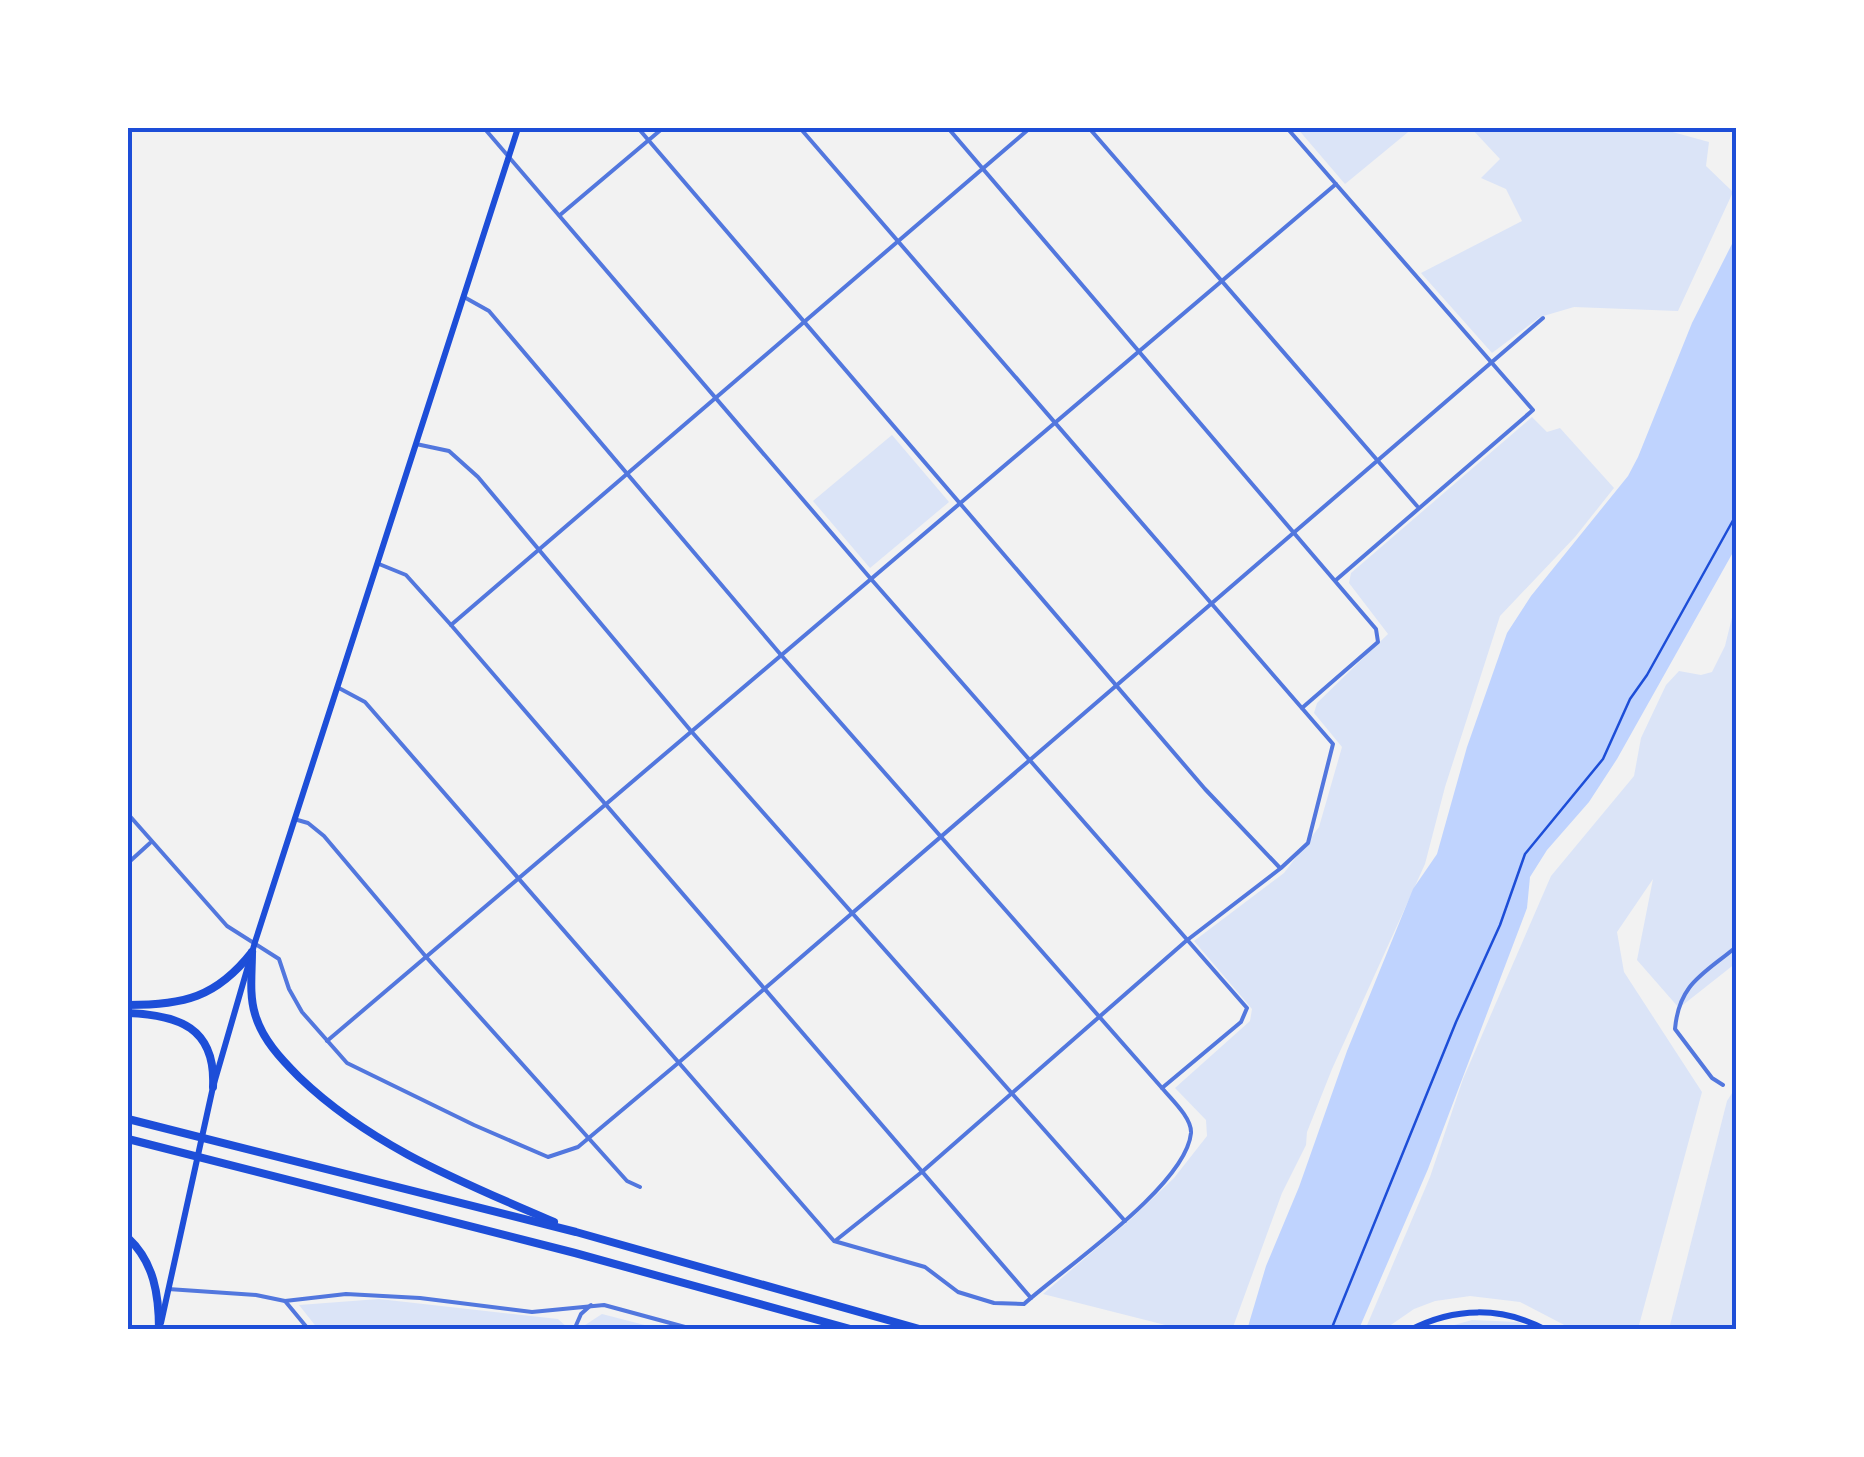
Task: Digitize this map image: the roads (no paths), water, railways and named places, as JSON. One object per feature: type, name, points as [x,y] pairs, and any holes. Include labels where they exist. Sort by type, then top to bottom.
[{"type":"highway","points":[[128,1004],[162,1005],[198,996],[222,984],[252,952]]},
{"type":"highway","points":[[252,952],[252,1001],[260,1028],[279,1056],[334,1108],[434,1171],[576,1232]]},
{"type":"highway","points":[[128,1013],[176,1019],[197,1032],[208,1053],[213,1087]]},
{"type":"highway","points":[[128,1116],[576,1232],[923,1330]]},
{"type":"highway","points":[[128,1138],[576,1253],[854,1330]]},
{"type":"highway","points":[[128,1238],[154,1276],[159,1330]]},
{"type":"main road","points":[[159,1330],[213,1087],[252,952],[518,128]]},
{"type":"main road","points":[[1410,1330],[1438,1317],[1468,1311],[1510,1316],[1546,1330]]},
{"type":"street","points":[[484,128],[1247,1008],[1241,1022],[1162,1088]]},
{"type":"street","points":[[638,128],[1205,788],[1281,868]]},
{"type":"street","points":[[560,215],[663,128]]},
{"type":"street","points":[[800,128],[1333,744],[1308,843],[1099,1014],[923,1171],[834,1242]]},
{"type":"street","points":[[948,128],[1376,629],[1378,642],[1302,708]]},
{"type":"street","points":[[451,625],[1030,128]]},
{"type":"street","points":[[1090,128],[1418,508]]},
{"type":"street","points":[[1287,128],[1533,410],[1336,581]]},
{"type":"street","points":[[327,1041],[1336,184]]},
{"type":"street","points":[[337,686],[364,702],[834,1242],[925,1268],[958,1292],[994,1304],[1015,1306],[1031,1298],[1124,1221],[1170,1176],[1187,1147],[1192,1130],[1099,1014],[781,655],[489,311],[463,297]]},
{"type":"street","points":[[128,814],[227,926],[279,960],[302,1012],[356,1068],[548,1157],[561,1155],[589,1138],[854,914],[1543,318]]},
{"type":"street","points":[[416,444],[442,448],[464,462],[692,731],[1124,1221]]},
{"type":"street","points":[[377,564],[406,575],[451,625],[1031,1298]]},
{"type":"street","points":[[294,819],[308,822],[324,836],[427,958],[627,1181],[640,1187]]},
{"type":"street","points":[[128,863],[152,842]]},
{"type":"street","points":[[1723,1085],[1712,1078],[1675,1029],[1677,1006],[1688,988],[1736,947]]},
{"type":"street","points":[[168,1289],[256,1294],[285,1301],[370,1295],[532,1312],[591,1305],[614,1307],[696,1330]]},
{"type":"street","points":[[285,1301],[309,1330]]},
{"type":"street","points":[[574,1330],[581,1314],[591,1305]]},
{"type":"water","points":[[1736,236],[1736,547],[1617,759],[1530,877],[1527,908],[1428,1169],[1359,1329],[1247,1330],[1266,1266],[1299,1187],[1347,1051],[1413,889],[1437,854],[1467,747],[1507,633],[1531,596],[1628,476],[1692,323]]}]
